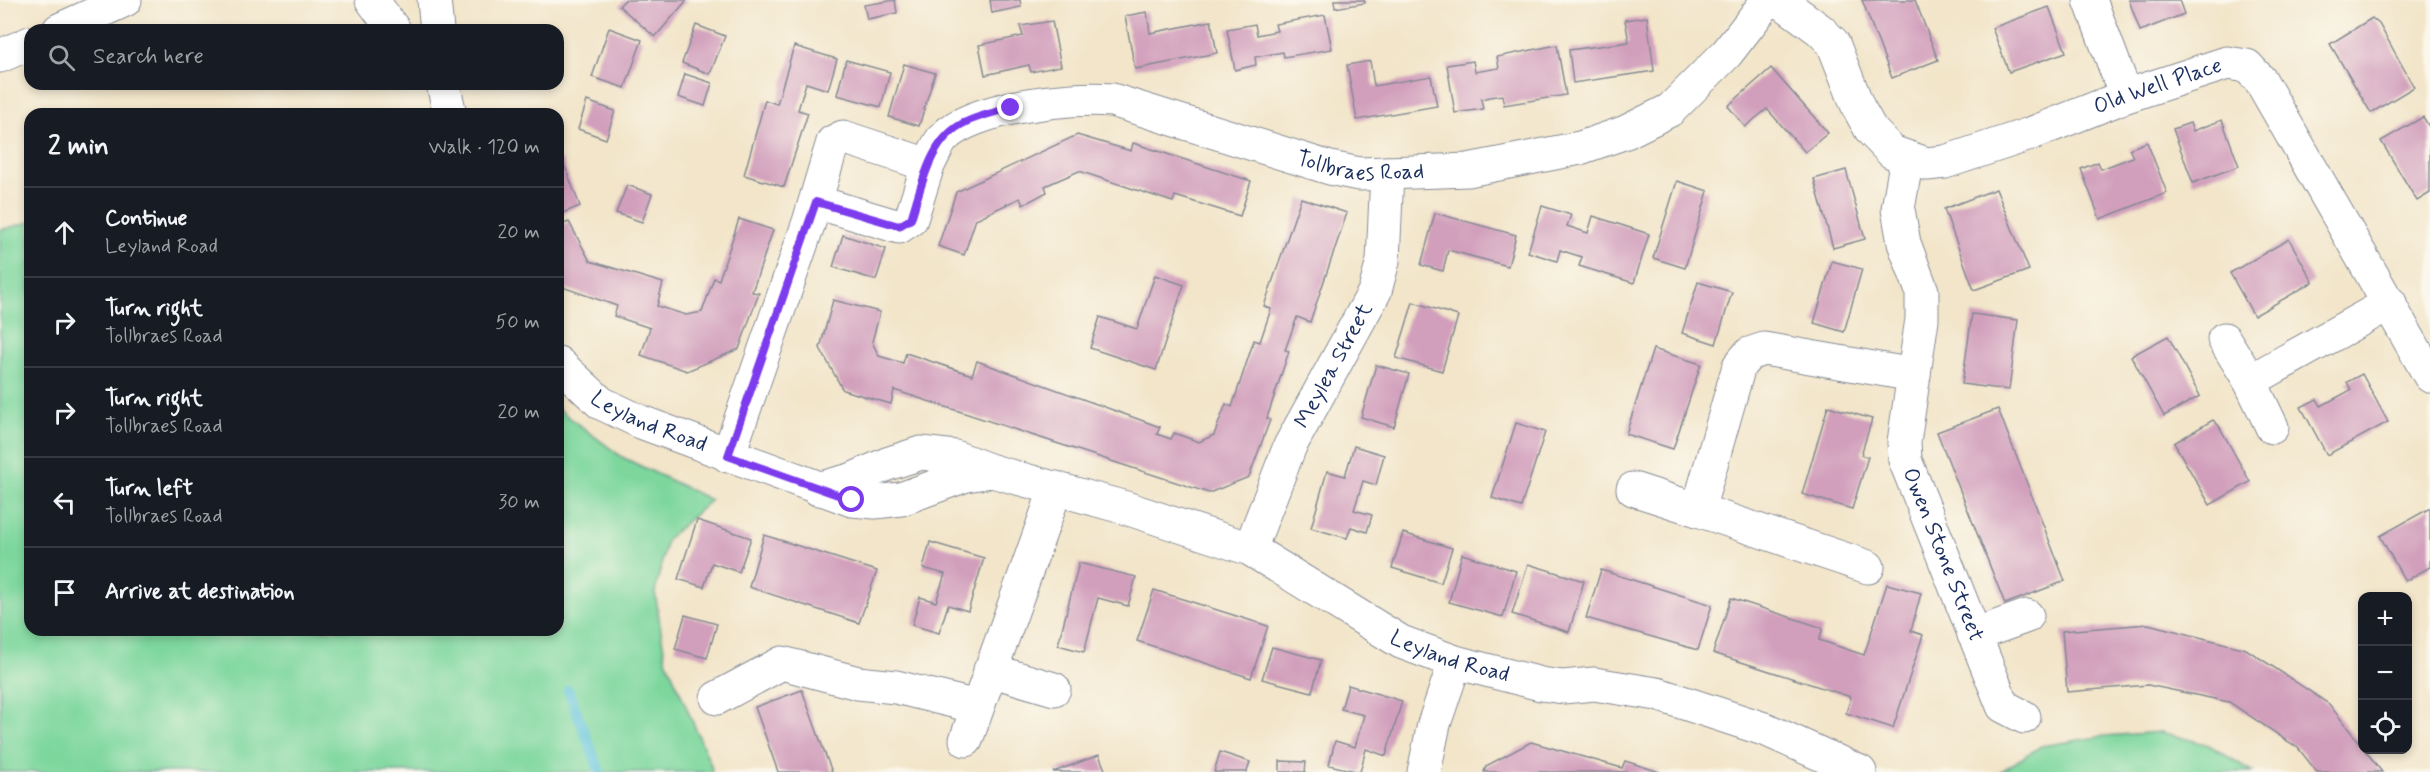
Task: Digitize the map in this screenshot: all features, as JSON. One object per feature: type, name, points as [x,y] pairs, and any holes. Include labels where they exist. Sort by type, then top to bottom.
[{"type":"street","points":[[71,24],[125,0]]},
{"type":"street","points":[[372,0],[390,24]]},
{"type":"street","points":[[434,0],[436,24]]},
{"type":"street","name":"Tollbraes Road","points":[[816,202],[899,226],[911,219],[928,165],[943,138],[965,122],[1011,108],[1094,98],[1112,100],[1330,168],[1359,174],[1468,170],[1580,148],[1626,132],[1670,110],[1727,53],[1768,0]]},
{"type":"street","points":[[1779,0],[1820,30],[1833,43],[1858,107],[1871,130],[1892,152],[1907,158]]},
{"type":"street","points":[[2090,0],[2126,96]]},
{"type":"street","points":[[0,56],[24,46]]},
{"type":"street","name":"Old Well Place","points":[[1907,158],[1927,164],[1945,162],[2030,134],[2126,96],[2227,63],[2247,66],[2261,81],[2430,376]]},
{"type":"street","points":[[728,456],[816,202],[833,142],[843,137],[928,165]]},
{"type":"street","name":"Owen Stone Street","points":[[1907,158],[1898,209],[1904,243],[1922,291],[1922,319],[1904,442],[1905,460],[2003,706],[2024,717]]},
{"type":"street","name":"Meylea Street","points":[[1250,549],[1290,446],[1375,291],[1383,261],[1387,173]]},
{"type":"street","points":[[2250,381],[2390,303]]},
{"type":"street","points":[[2224,339],[2250,381],[2272,427]]},
{"type":"street","points":[[1698,510],[1739,366],[1749,354],[1764,349],[1914,375]]},
{"type":"street","name":"Leyland Road","points":[[564,369],[601,403],[658,430],[852,500],[876,502],[901,499],[966,475],[992,471],[1056,488],[1126,508],[1250,549],[1401,642],[1455,662],[1541,684],[1563,687],[1594,684],[1657,694],[1767,730],[1860,772]]},
{"type":"street","points":[[966,740],[1056,488]]},
{"type":"street","points":[[1633,489],[1868,567]]},
{"type":"street","points":[[1974,635],[2027,616]]},
{"type":"street","points":[[1424,772],[1434,724],[1455,662]]},
{"type":"street","points":[[717,698],[782,663],[858,683],[896,687],[977,707]]},
{"type":"street","points":[[990,670],[1054,689]]},
{"type":"green space","points":[[24,224],[24,636],[564,636],[564,414],[622,457],[711,500],[667,539],[655,592],[665,657],[712,772],[0,772],[0,230]]},
{"type":"green space","points":[[2161,732],[2209,745],[2253,772],[2000,772],[2041,746],[2105,736]]},
{"type":"building","points":[[625,0],[687,0],[655,37],[619,6]]},
{"type":"building","points":[[895,0],[897,13],[867,19],[864,5]]},
{"type":"building","points":[[990,0],[1020,0],[1021,7],[992,13]]},
{"type":"building","points":[[1334,0],[1364,0],[1365,3],[1335,8]]},
{"type":"building","points":[[1862,0],[1915,0],[1938,60],[1892,78]]},
{"type":"building","points":[[2129,0],[2179,0],[2184,14],[2140,31]]},
{"type":"building","points":[[2049,7],[2066,52],[2009,72],[1992,28]]},
{"type":"building","points":[[1147,12],[1150,33],[1211,21],[1217,53],[1135,69],[1125,16]]},
{"type":"building","points":[[1325,15],[1332,49],[1284,57],[1283,52],[1255,57],[1256,65],[1235,70],[1227,29],[1255,24],[1257,35],[1277,31],[1275,24]]},
{"type":"building","points":[[1647,17],[1654,71],[1573,83],[1569,50],[1629,42],[1625,20]]},
{"type":"building","points":[[2372,18],[2379,24],[2414,87],[2371,113],[2330,44]]},
{"type":"building","points":[[1052,21],[1061,66],[1031,72],[1029,65],[985,75],[979,45],[1023,36],[1020,26]]},
{"type":"building","points":[[696,25],[725,36],[710,74],[682,63]]},
{"type":"building","points":[[609,28],[642,40],[625,88],[592,77]]},
{"type":"building","points":[[1557,45],[1566,95],[1504,105],[1502,95],[1481,99],[1483,109],[1455,113],[1447,65],[1473,61],[1475,72],[1499,68],[1497,57]]},
{"type":"building","points":[[794,46],[837,59],[828,90],[806,83],[798,110],[808,113],[784,187],[744,175],[765,100],[777,104]]},
{"type":"building","points":[[846,60],[890,72],[881,107],[837,95]]},
{"type":"building","points":[[1370,61],[1374,86],[1431,76],[1437,106],[1357,120],[1347,65]]},
{"type":"building","points":[[904,64],[935,73],[919,126],[889,117]]},
{"type":"building","points":[[1771,68],[1828,133],[1805,152],[1767,109],[1745,127],[1728,106]]},
{"type":"building","points":[[685,74],[712,83],[705,106],[678,97]]},
{"type":"building","points":[[587,101],[615,111],[606,139],[578,129]]},
{"type":"building","points":[[2423,117],[2430,128],[2430,193],[2417,201],[2381,141]]},
{"type":"building","points":[[2222,120],[2239,166],[2193,183],[2173,129],[2190,123],[2193,131]]},
{"type":"building","points":[[1077,135],[1131,151],[1133,143],[1251,181],[1240,216],[1175,196],[1173,202],[1079,171],[1045,186],[1047,192],[1023,205],[1020,198],[976,219],[964,255],[938,246],[956,192]]},
{"type":"building","points":[[2147,142],[2167,193],[2100,219],[2081,169],[2098,162],[2101,169],[2133,157],[2129,149]]},
{"type":"building","points":[[564,164],[580,206],[564,213]]},
{"type":"building","points":[[1846,170],[1865,239],[1833,248],[1814,179]]},
{"type":"building","points":[[1677,181],[1708,191],[1685,268],[1653,258]]},
{"type":"building","points":[[627,185],[652,194],[642,222],[616,213]]},
{"type":"building","points":[[1996,189],[2029,270],[1974,290],[1944,209]]},
{"type":"building","points":[[1301,198],[1347,213],[1310,322],[1297,317],[1285,350],[1289,351],[1267,418],[1270,420],[1249,477],[1209,493],[894,390],[891,404],[843,390],[820,348],[833,300],[880,312],[872,342],[879,356],[903,363],[906,353],[972,375],[977,361],[1160,427],[1157,434],[1171,439],[1174,433],[1199,442],[1214,435],[1226,404],[1232,407],[1254,340],[1260,342],[1271,309],[1264,306]]},
{"type":"building","points":[[1542,206],[1571,215],[1567,226],[1588,233],[1593,216],[1649,234],[1634,283],[1579,266],[1582,257],[1560,250],[1557,261],[1528,252]]},
{"type":"building","points":[[1435,213],[1516,235],[1508,266],[1448,250],[1443,271],[1421,265]]},
{"type":"building","points":[[739,219],[773,230],[752,292],[759,293],[739,349],[687,371],[641,355],[650,328],[614,316],[617,306],[565,288],[564,224],[569,222],[590,261],[663,283],[657,306],[686,315],[702,312],[714,278],[719,280]]},
{"type":"building","points":[[843,235],[886,249],[876,280],[833,267]]},
{"type":"building","points":[[2289,239],[2313,282],[2254,316],[2230,273]]},
{"type":"building","points":[[1832,261],[1862,269],[1844,332],[1814,323]]},
{"type":"building","points":[[1155,275],[1184,285],[1156,370],[1090,348],[1100,317],[1137,329]]},
{"type":"building","points":[[1698,282],[1732,292],[1716,344],[1682,333]]},
{"type":"building","points":[[1413,302],[1458,316],[1442,371],[1396,358]]},
{"type":"building","points":[[1972,314],[2018,320],[2009,390],[1962,384]]},
{"type":"building","points":[[2168,336],[2200,396],[2164,416],[2131,356]]},
{"type":"building","points":[[1653,349],[1701,364],[1673,449],[1626,434]]},
{"type":"building","points":[[1376,365],[1409,374],[1394,427],[1361,417]]},
{"type":"building","points":[[2362,374],[2388,422],[2327,455],[2301,407],[2317,399],[2321,406],[2351,390],[2347,382]]},
{"type":"building","points":[[1828,406],[1872,419],[1861,455],[1868,457],[1852,509],[1802,494]]},
{"type":"building","points":[[1998,409],[2065,581],[2005,604],[1937,432]]},
{"type":"building","points":[[2213,420],[2219,426],[2250,482],[2210,505],[2174,443]]},
{"type":"building","points":[[1516,423],[1545,432],[1521,507],[1492,498]]},
{"type":"building","points":[[1354,446],[1384,455],[1376,485],[1363,481],[1354,510],[1372,515],[1367,532],[1351,527],[1347,538],[1311,528],[1327,471],[1345,476]]},
{"type":"building","points":[[2430,508],[2430,567],[2405,581],[2380,536]]},
{"type":"building","points":[[697,520],[751,538],[739,572],[712,563],[704,587],[678,579]]},
{"type":"building","points":[[1403,533],[1452,548],[1441,583],[1392,568]]},
{"type":"building","points":[[764,535],[877,571],[859,623],[749,587]]},
{"type":"building","points":[[930,542],[984,558],[968,611],[948,605],[939,633],[912,625],[920,597],[936,602],[945,574],[923,568]]},
{"type":"building","points":[[1462,554],[1516,571],[1503,617],[1449,602]]},
{"type":"building","points":[[1079,563],[1136,577],[1128,606],[1098,598],[1084,652],[1058,645]]},
{"type":"building","points":[[1528,564],[1584,581],[1569,632],[1512,614]]},
{"type":"building","points":[[1601,570],[1712,605],[1698,650],[1586,618]]},
{"type":"building","points":[[1887,584],[1921,593],[1911,631],[1923,635],[1893,728],[1846,713],[1851,697],[1713,653],[1731,598],[1823,628],[1819,640],[1864,655]]},
{"type":"building","points":[[1154,590],[1268,626],[1251,678],[1137,641]]},
{"type":"building","points":[[685,615],[717,624],[707,658],[675,649]]},
{"type":"building","points":[[2148,624],[2246,649],[2329,704],[2358,741],[2358,754],[2368,754],[2382,772],[2317,772],[2298,748],[2229,702],[2148,685],[2067,692],[2062,631]]},
{"type":"building","points":[[1272,647],[1321,660],[1312,692],[1262,679]]},
{"type":"building","points":[[1348,685],[1402,701],[1386,756],[1366,749],[1360,772],[1329,765],[1335,741],[1355,747],[1364,715],[1341,709]]},
{"type":"building","points":[[802,690],[832,772],[778,772],[755,707]]},
{"type":"building","points":[[1531,742],[1622,768],[1625,761],[1660,772],[1484,772],[1486,766]]},
{"type":"building","points":[[1220,752],[1250,762],[1247,772],[1214,772]]},
{"type":"building","points":[[1099,755],[1106,772],[1053,772]]},
{"type":"building","points":[[1280,761],[1306,762],[1305,772],[1280,772]]},
{"type":"waterway","points":[[568,690],[600,772]]},
{"type":"route","points":[[852,500],[728,456],[816,202],[899,226],[911,219],[928,165],[943,138],[965,122],[1011,108]]}]
